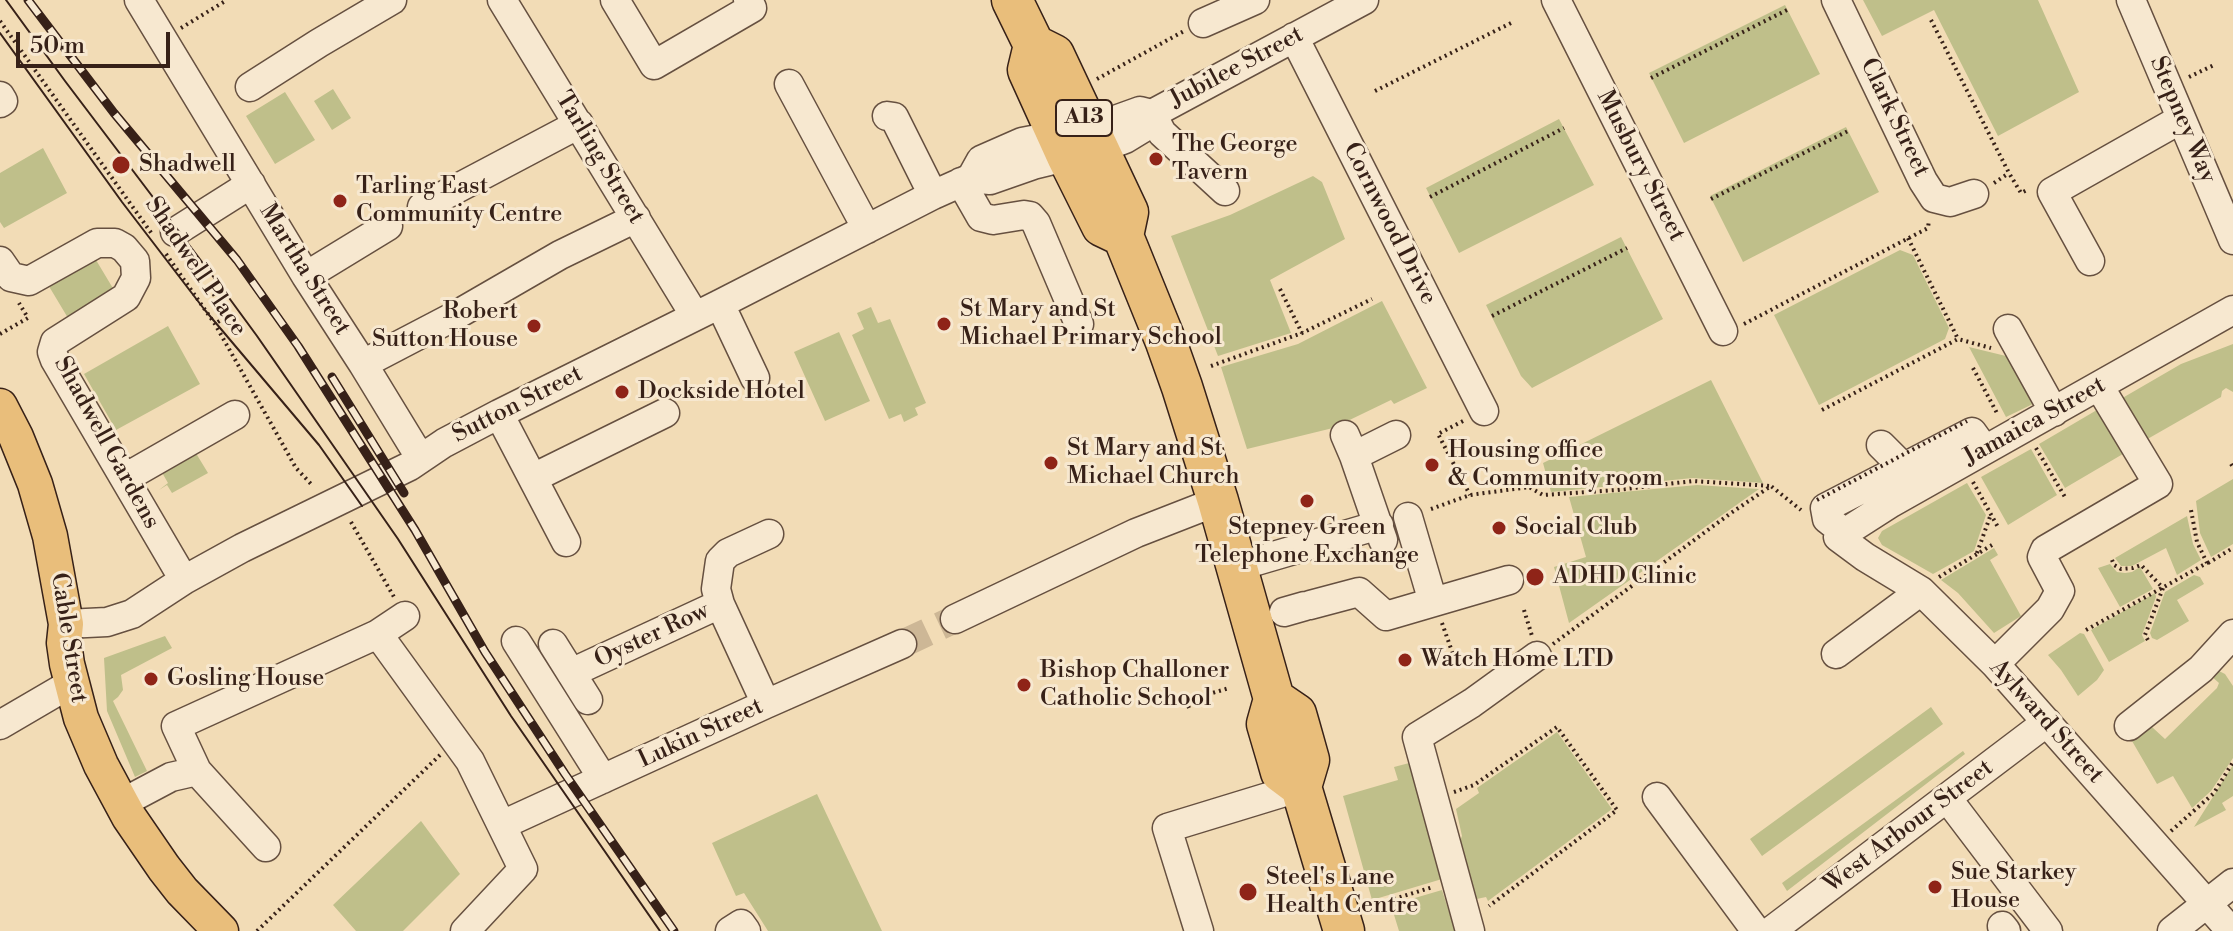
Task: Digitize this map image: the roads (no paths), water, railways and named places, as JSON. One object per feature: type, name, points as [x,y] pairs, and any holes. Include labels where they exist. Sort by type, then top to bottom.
[{"type":"highway","name":"A13","points":[[1012,0],[1034,45],[1028,70],[1079,142],[1102,226],[1123,236],[1171,357],[1218,501],[1274,699],[1296,714],[1309,760],[1301,787],[1357,918]]},
{"type":"main road","name":"Cable Street","points":[[3,419],[24,456],[40,502],[55,559],[66,624],[64,643],[70,684],[88,734],[122,803],[164,868],[221,931]]},
{"type":"street","name":"Martha Street","points":[[139,0],[306,276],[422,456]]},
{"type":"street","points":[[250,87],[392,0]]},
{"type":"street","name":"Tarling Street","points":[[502,0],[695,316]]},
{"type":"street","points":[[615,0],[654,65],[752,8],[748,0]]},
{"type":"street","points":[[1203,23],[1255,0]]},
{"type":"street","name":"Jubilee Street","points":[[1079,142],[1140,111],[1152,114],[1364,0]]},
{"type":"street","name":"Clark Street","points":[[1836,0],[1934,198],[1950,202],[1974,194]]},
{"type":"street","name":"Stepney Way","points":[[2131,0],[2233,240]]},
{"type":"street","name":"Musbury Street","points":[[1558,1],[1723,331]]},
{"type":"street","name":"Cornwood Drive","points":[[1294,37],[1484,411]]},
{"type":"street","points":[[789,84],[867,229]]},
{"type":"street","points":[[0,96],[3,101],[0,103]]},
{"type":"street","points":[[2029,189],[2178,112]]},
{"type":"street","points":[[2090,261],[2052,192],[2178,112]]},
{"type":"street","points":[[1152,114],[1162,133],[1225,191]]},
{"type":"street","points":[[887,116],[894,117],[933,195]]},
{"type":"street","points":[[422,207],[579,124]]},
{"type":"street","name":"Sutton Street","points":[[66,624],[121,618],[242,548],[410,466],[422,456],[499,414],[933,195],[966,180],[990,180],[1033,165],[1079,142]]},
{"type":"street","points":[[966,180],[981,217],[993,220],[1024,215],[1030,216],[1036,223],[1079,324]]},
{"type":"street","points":[[164,239],[251,184]]},
{"type":"street","points":[[363,364],[560,255],[636,218]]},
{"type":"street","points":[[306,276],[388,226]]},
{"type":"street","name":"Shadwell Gardens","points":[[6,269],[29,281],[97,243],[105,242],[124,248],[135,261],[136,278],[126,297],[55,342],[52,352],[184,580]]},
{"type":"street","points":[[720,304],[755,378]]},
{"type":"street","name":"Jamaica Street","points":[[1842,535],[1891,503],[2233,310]]},
{"type":"street","points":[[2008,329],[2054,412]]},
{"type":"street","points":[[1995,664],[2050,609],[2060,591],[2042,557],[2045,550],[2158,484],[2099,386]]},
{"type":"street","points":[[533,478],[665,413]]},
{"type":"street","points":[[499,414],[566,542]]},
{"type":"street","points":[[125,478],[235,415]]},
{"type":"street","points":[[1842,535],[1827,519],[1825,508],[1972,432],[1974,456]]},
{"type":"street","points":[[1236,567],[1381,532],[1350,446],[1396,435]]},
{"type":"street","points":[[1881,445],[1904,468]]},
{"type":"street","points":[[955,619],[1136,533],[1218,501]]},
{"type":"street","points":[[1408,517],[1433,602]]},
{"type":"street","points":[[720,604],[714,549],[728,553],[769,534]]},
{"type":"street","name":"Aylward Street","points":[[1842,535],[1865,557],[1920,590],[1995,664],[2231,931]]},
{"type":"street","points":[[1299,608],[1359,592],[1386,616],[1509,580]]},
{"type":"street","points":[[1836,654],[1920,590]]},
{"type":"street","name":"Oyster Row","points":[[571,673],[720,604],[766,704]]},
{"type":"street","points":[[266,847],[197,771],[176,726],[378,634],[405,616]]},
{"type":"street","points":[[378,634],[470,761],[523,869],[465,931]]},
{"type":"street","points":[[516,641],[603,779]]},
{"type":"street","points":[[553,644],[588,700]]},
{"type":"street","name":"Lukin Street","points":[[502,825],[902,644]]},
{"type":"street","points":[[2129,726],[2229,649]]},
{"type":"street","points":[[1470,931],[1417,737],[1472,703],[1537,656]]},
{"type":"street","points":[[0,725],[70,684]]},
{"type":"street","name":"West Arbour Street","points":[[1771,931],[2047,722]]},
{"type":"street","points":[[122,803],[171,777],[197,771]]},
{"type":"street","points":[[1199,931],[1167,828],[1301,787]]},
{"type":"street","points":[[1657,797],[1756,931]]},
{"type":"street","points":[[1947,798],[2048,931]]},
{"type":"street","points":[[2172,931],[2233,883]]},
{"type":"street","points":[[730,931],[741,924],[746,931]]},
{"type":"tunnel","points":[[902,644],[955,619]]},
{"type":"tram line","points":[[6,0],[257,336],[398,539],[511,716],[660,931]]},
{"type":"tram line","points":[[0,33],[122,202],[204,309],[319,445],[362,506]]},
{"type":"railway","points":[[28,0],[114,113],[237,260],[298,346],[415,530],[485,652],[674,931]]},
{"type":"railway","points":[[332,377],[404,493]]},
{"type":"place","name":"The George Tavern","points":[[1156,159]]},
{"type":"place","name":"Shadwell","points":[[121,165]]},
{"type":"place","name":"Tarling East Community Centre","points":[[340,201]]},
{"type":"place","name":"St Mary and St Michael Primary School","points":[[944,324]]},
{"type":"place","name":"Robert Sutton House","points":[[534,326]]},
{"type":"place","name":"Dockside Hotel","points":[[622,392]]},
{"type":"place","name":"St Mary and St Michael Church","points":[[1051,463]]},
{"type":"place","name":"Housing office & Community room","points":[[1432,465]]},
{"type":"place","name":"Stepney Green Telephone Exchange","points":[[1307,501]]},
{"type":"place","name":"Social Club","points":[[1499,528]]},
{"type":"place","name":"ADHD Clinic","points":[[1535,577]]},
{"type":"place","name":"Watch Home LTD","points":[[1405,660]]},
{"type":"place","name":"Gosling House","points":[[151,679]]},
{"type":"place","name":"Bishop Challoner Catholic School","points":[[1024,685]]},
{"type":"place","name":"Sue Starkey House","points":[[1935,887]]},
{"type":"place","name":"Steel's Lane Health Centre","points":[[1248,892]]}]
